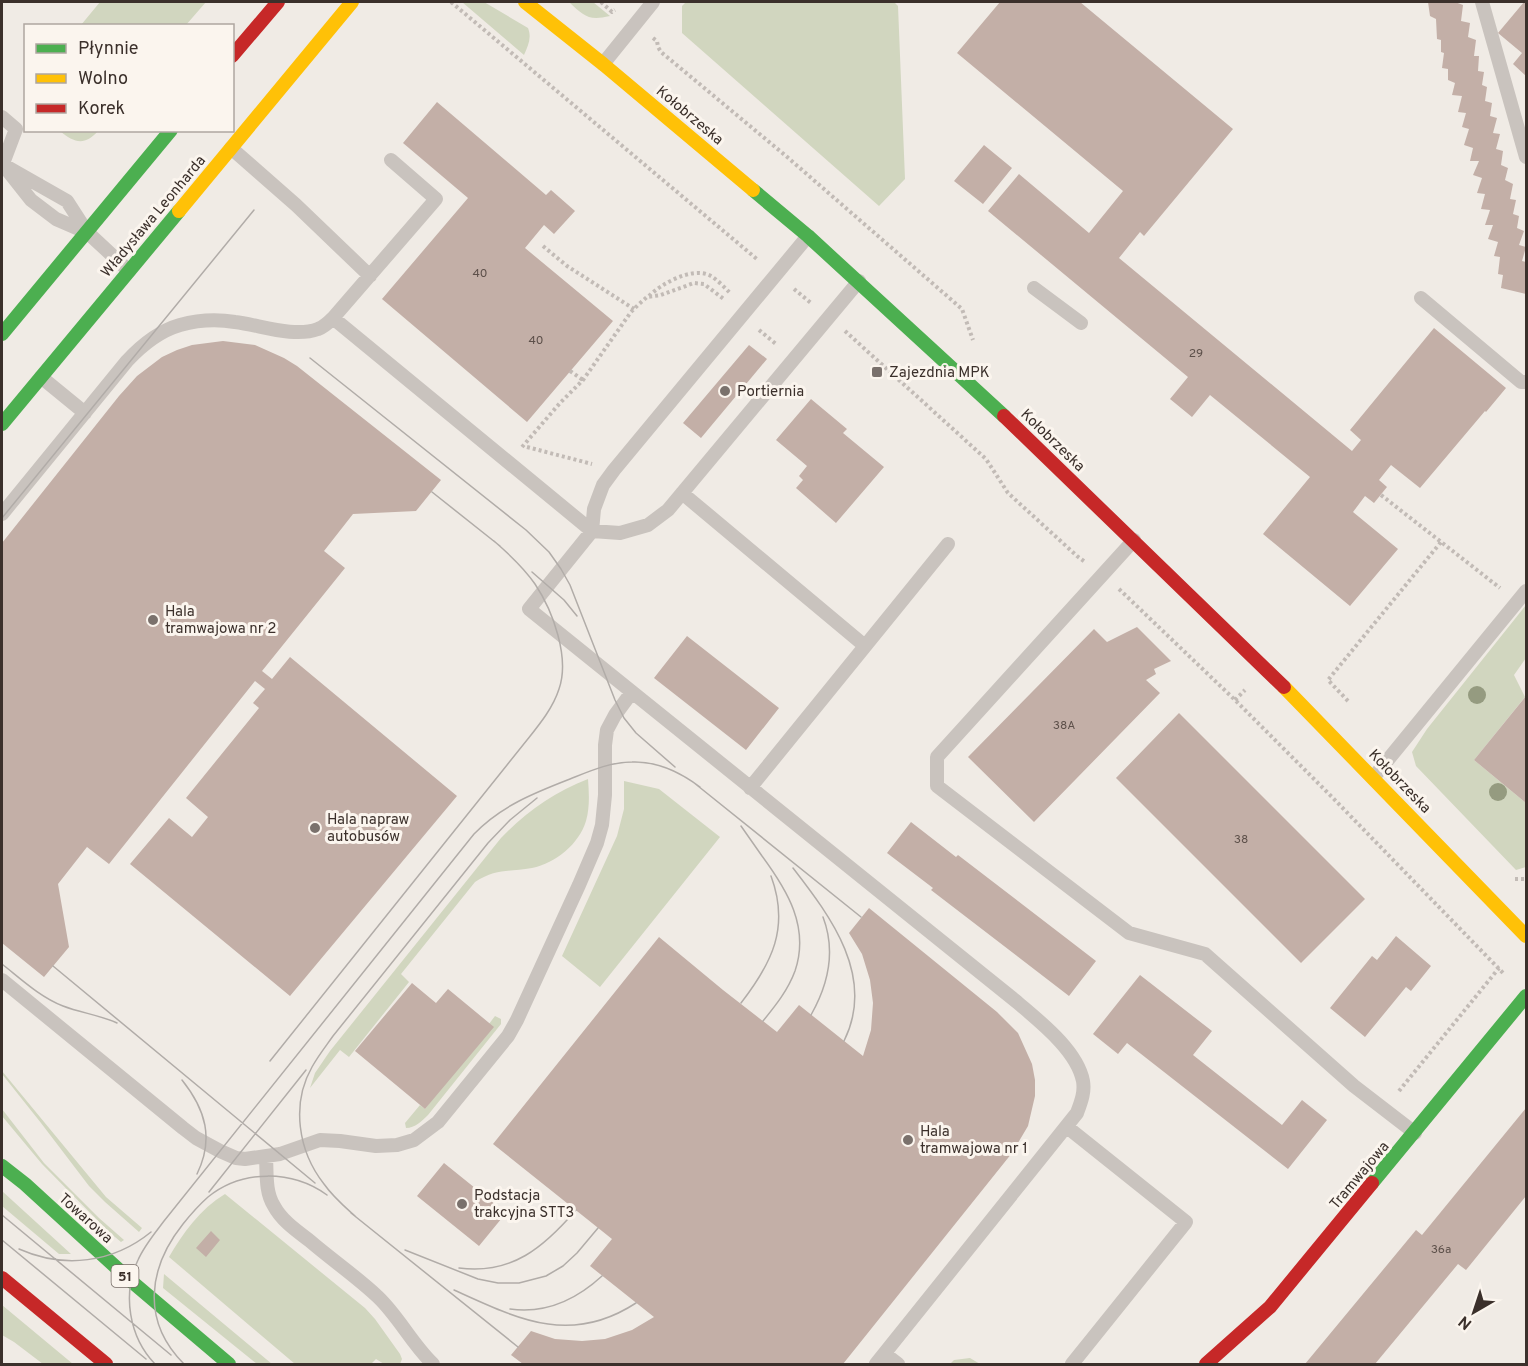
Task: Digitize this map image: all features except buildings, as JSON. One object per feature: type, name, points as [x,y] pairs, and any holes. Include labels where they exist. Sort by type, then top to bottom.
[{"type":"street","points":[[234,54],[278,2]]},
{"type":"street","name":"Władysława Leonharda","points":[[2,424],[352,2]]},
{"type":"street","name":"Kołobrzeska","points":[[525,2],[603,64],[808,236],[974,387],[1266,668],[1527,936]]},
{"type":"street","points":[[2,334],[169,132]]},
{"type":"street","name":"Tramwajowa","points":[[1206,1365],[1270,1307],[1526,997]]},
{"type":"street","name":"Towarowa","points":[[2,1166],[229,1365]]},
{"type":"street","points":[[2,1278],[106,1365]]},
{"type":"lane","points":[[603,64],[653,2]]},
{"type":"lane","points":[[1487,5],[1524,137],[1527,157]]},
{"type":"lane","points":[[2,117],[16,129],[2,165]]},
{"type":"lane","points":[[231,148],[296,205],[370,276]]},
{"type":"lane","points":[[2,514],[133,355],[151,340],[178,325],[191,322],[218,320],[294,332],[318,329],[333,318],[436,199],[391,160]]},
{"type":"lane","points":[[2,165],[31,200],[56,219],[87,232]]},
{"type":"lane","points":[[2,165],[67,201],[87,232],[129,271]]},
{"type":"lane","points":[[808,236],[614,470],[603,485],[594,509],[592,531],[529,609],[1017,1002],[1060,1042],[1075,1061],[1083,1080],[1083,1098],[1077,1113],[881,1359],[898,1365]]},
{"type":"lane","points":[[333,318],[592,531],[620,533],[648,525],[668,510],[859,282]]},
{"type":"lane","points":[[1034,288],[1082,323]]},
{"type":"lane","points":[[1421,298],[1521,382],[1527,382]]},
{"type":"lane","points":[[41,377],[85,412]]},
{"type":"lane","points":[[682,493],[865,646]]},
{"type":"lane","points":[[1134,540],[937,757],[938,786],[1129,933],[1205,954],[1354,1086],[1415,1133]]},
{"type":"lane","points":[[750,788],[948,544]]},
{"type":"lane","points":[[1373,777],[1396,752],[1522,596]]},
{"type":"lane","points":[[2,980],[183,1128],[213,1148],[236,1158],[266,1157],[320,1140],[387,1146],[414,1140],[438,1122],[498,1049],[517,1020],[597,843],[603,816],[607,730],[632,692]]},
{"type":"lane","points":[[1067,1127],[1186,1222],[1072,1365]]},
{"type":"lane","points":[[266,1157],[269,1197],[279,1213],[296,1230],[378,1297],[396,1316],[433,1365]]},
{"type":"path","points":[[451,2],[775,275],[829,317],[986,459],[1008,494],[1077,556],[1103,574],[1235,700],[1526,997]]},
{"type":"path","points":[[543,246],[567,266],[634,309]]},
{"type":"path","points":[[509,463],[560,403],[583,380],[634,309],[663,284],[687,274],[702,273],[711,277],[730,293]]},
{"type":"path","points":[[647,297],[661,295],[699,282],[725,300]]},
{"type":"path","points":[[570,371],[583,380]]},
{"type":"path","points":[[523,446],[614,470]]},
{"type":"path","points":[[1381,495],[1522,596]]},
{"type":"path","points":[[1384,1109],[1499,968]]},
{"type":"green space","points":[[100,2],[206,2],[187,24],[82,24]]},
{"type":"green space","points":[[462,2],[484,2],[528,28],[530,39],[524,55]]},
{"type":"green space","points":[[569,2],[593,2],[610,16],[596,18],[587,16]]},
{"type":"green space","points":[[686,2],[894,2],[898,6],[905,179],[879,206],[682,33],[682,6]]},
{"type":"green space","points":[[61,132],[97,132],[84,141],[70,138]]},
{"type":"green space","points":[[1526,605],[1526,658],[1514,675],[1525,697],[1474,760],[1526,803],[1526,867],[1516,870],[1416,766],[1412,752],[1427,729]]},
{"type":"green space","points":[[588,779],[589,800],[586,821],[572,845],[550,862],[532,868],[496,872],[475,882],[401,974],[409,982],[349,1057],[340,1050],[310,1088],[315,1073],[330,1051],[501,838],[541,804]]},
{"type":"green space","points":[[624,781],[659,789],[720,837],[600,987],[562,956],[617,836],[624,809]]},
{"type":"green space","points":[[495,1016],[501,1019],[501,1024],[428,1115],[421,1122],[406,1128],[405,1123],[420,1105],[425,1109]]},
{"type":"green space","points":[[2,1071],[106,1197],[142,1228],[139,1232],[89,1186],[2,1074]]},
{"type":"green space","points":[[2,1109],[44,1163],[124,1240],[121,1242],[109,1232],[42,1164],[2,1116]]},
{"type":"green space","points":[[2,1191],[71,1254],[59,1254],[2,1206]]},
{"type":"green space","points":[[225,1194],[365,1308],[400,1354],[402,1359],[400,1364],[384,1364],[376,1359],[371,1364],[295,1364],[169,1257],[193,1222]]},
{"type":"green space","points":[[164,1274],[272,1364],[257,1364],[163,1288]]},
{"type":"green space","points":[[2,1305],[73,1364],[43,1364],[2,1335]]},
{"type":"green space","points":[[970,1358],[980,1364],[950,1364],[954,1360]]},
{"type":"tram line","points":[[2,518],[254,210]]},
{"type":"tram line","points":[[310,358],[526,530],[549,552],[570,585],[624,718],[636,733],[675,767]]},
{"type":"tram line","points":[[432,492],[500,546]]},
{"type":"tram line","points":[[270,1061],[536,728],[556,696],[562,677],[561,649],[548,607],[531,578],[494,541]]},
{"type":"tram line","points":[[532,572],[564,600],[577,616]]},
{"type":"tram line","points":[[155,1364],[139,1341],[129,1301],[133,1273],[143,1250],[474,834],[484,824],[519,801],[585,773],[624,762],[651,763],[677,772],[700,787]]},
{"type":"tram line","points":[[693,782],[861,917]]},
{"type":"tram line","points":[[356,1217],[328,1189],[308,1157],[300,1127],[301,1096],[305,1081],[314,1063],[333,1036],[488,843],[510,820],[537,798]]},
{"type":"tram line","points":[[741,826],[780,882],[794,910],[800,939],[799,955],[792,978],[763,1021]]},
{"type":"tram line","points":[[793,868],[834,927],[845,949],[852,971],[855,994],[853,1017],[844,1041]]},
{"type":"tram line","points":[[741,1003],[761,973],[775,944],[779,912],[771,876]]},
{"type":"tram line","points":[[811,1015],[822,992],[828,967],[829,942],[823,917]]},
{"type":"tram line","points":[[2,964],[46,998],[117,1023]]},
{"type":"tram line","points":[[53,966],[315,1183]]},
{"type":"tram line","points":[[209,1192],[306,1070]]},
{"type":"tram line","points":[[182,1080],[197,1102],[205,1125],[205,1149],[197,1174]]},
{"type":"tram line","points":[[184,1364],[170,1347],[161,1330],[154,1294],[162,1258],[171,1241],[198,1206],[222,1188],[252,1177],[283,1177],[299,1181],[327,1195]]},
{"type":"tram line","points":[[459,1268],[495,1267],[525,1256],[552,1236],[576,1210]]},
{"type":"tram line","points":[[351,1213],[518,1347]]},
{"type":"tram line","points":[[2,1215],[171,1355]]},
{"type":"tram line","points":[[405,1250],[478,1279],[498,1283],[519,1283],[546,1276],[563,1266],[598,1228]]},
{"type":"tram line","points":[[19,1249],[53,1259],[88,1260],[121,1251],[151,1232]]},
{"type":"tram line","points":[[2,1240],[146,1359]]},
{"type":"tram line","points":[[510,1309],[536,1309],[560,1303],[582,1292],[602,1276]]},
{"type":"tram line","points":[[454,1290],[500,1310],[544,1324],[589,1323],[612,1316],[636,1303]]},
{"type":"traffic: fast","points":[[2,334],[169,132]]},
{"type":"traffic: fast","points":[[753,190],[808,236],[1004,416]]},
{"type":"traffic: fast","points":[[2,424],[179,211]]},
{"type":"traffic: fast","points":[[1372,1183],[1526,996]]},
{"type":"traffic: fast","points":[[2,1166],[25,1184],[131,1281],[229,1364]]},
{"type":"traffic: slow","points":[[179,211],[352,2]]},
{"type":"traffic: slow","points":[[525,2],[753,190]]},
{"type":"traffic: slow","points":[[1284,687],[1526,936]]},
{"type":"traffic: jam","points":[[234,54],[278,2]]},
{"type":"traffic: jam","points":[[1004,416],[1284,687]]},
{"type":"traffic: jam","points":[[1206,1364],[1270,1307],[1372,1183]]},
{"type":"traffic: jam","points":[[2,1278],[106,1364]]},
{"type":"place","name":"Zajezdnia MPK","points":[[877,372]]},
{"type":"place","name":"Portiernia","points":[[725,391]]},
{"type":"place","name":"Hala tramwajowa nr 2","points":[[153,620]]},
{"type":"place","name":"Hala napraw autobusów","points":[[315,828]]},
{"type":"place","name":"Hala tramwajowa nr 1","points":[[908,1140]]},
{"type":"place","name":"Podstacja trakcyjna STT3","points":[[462,1204]]}]
